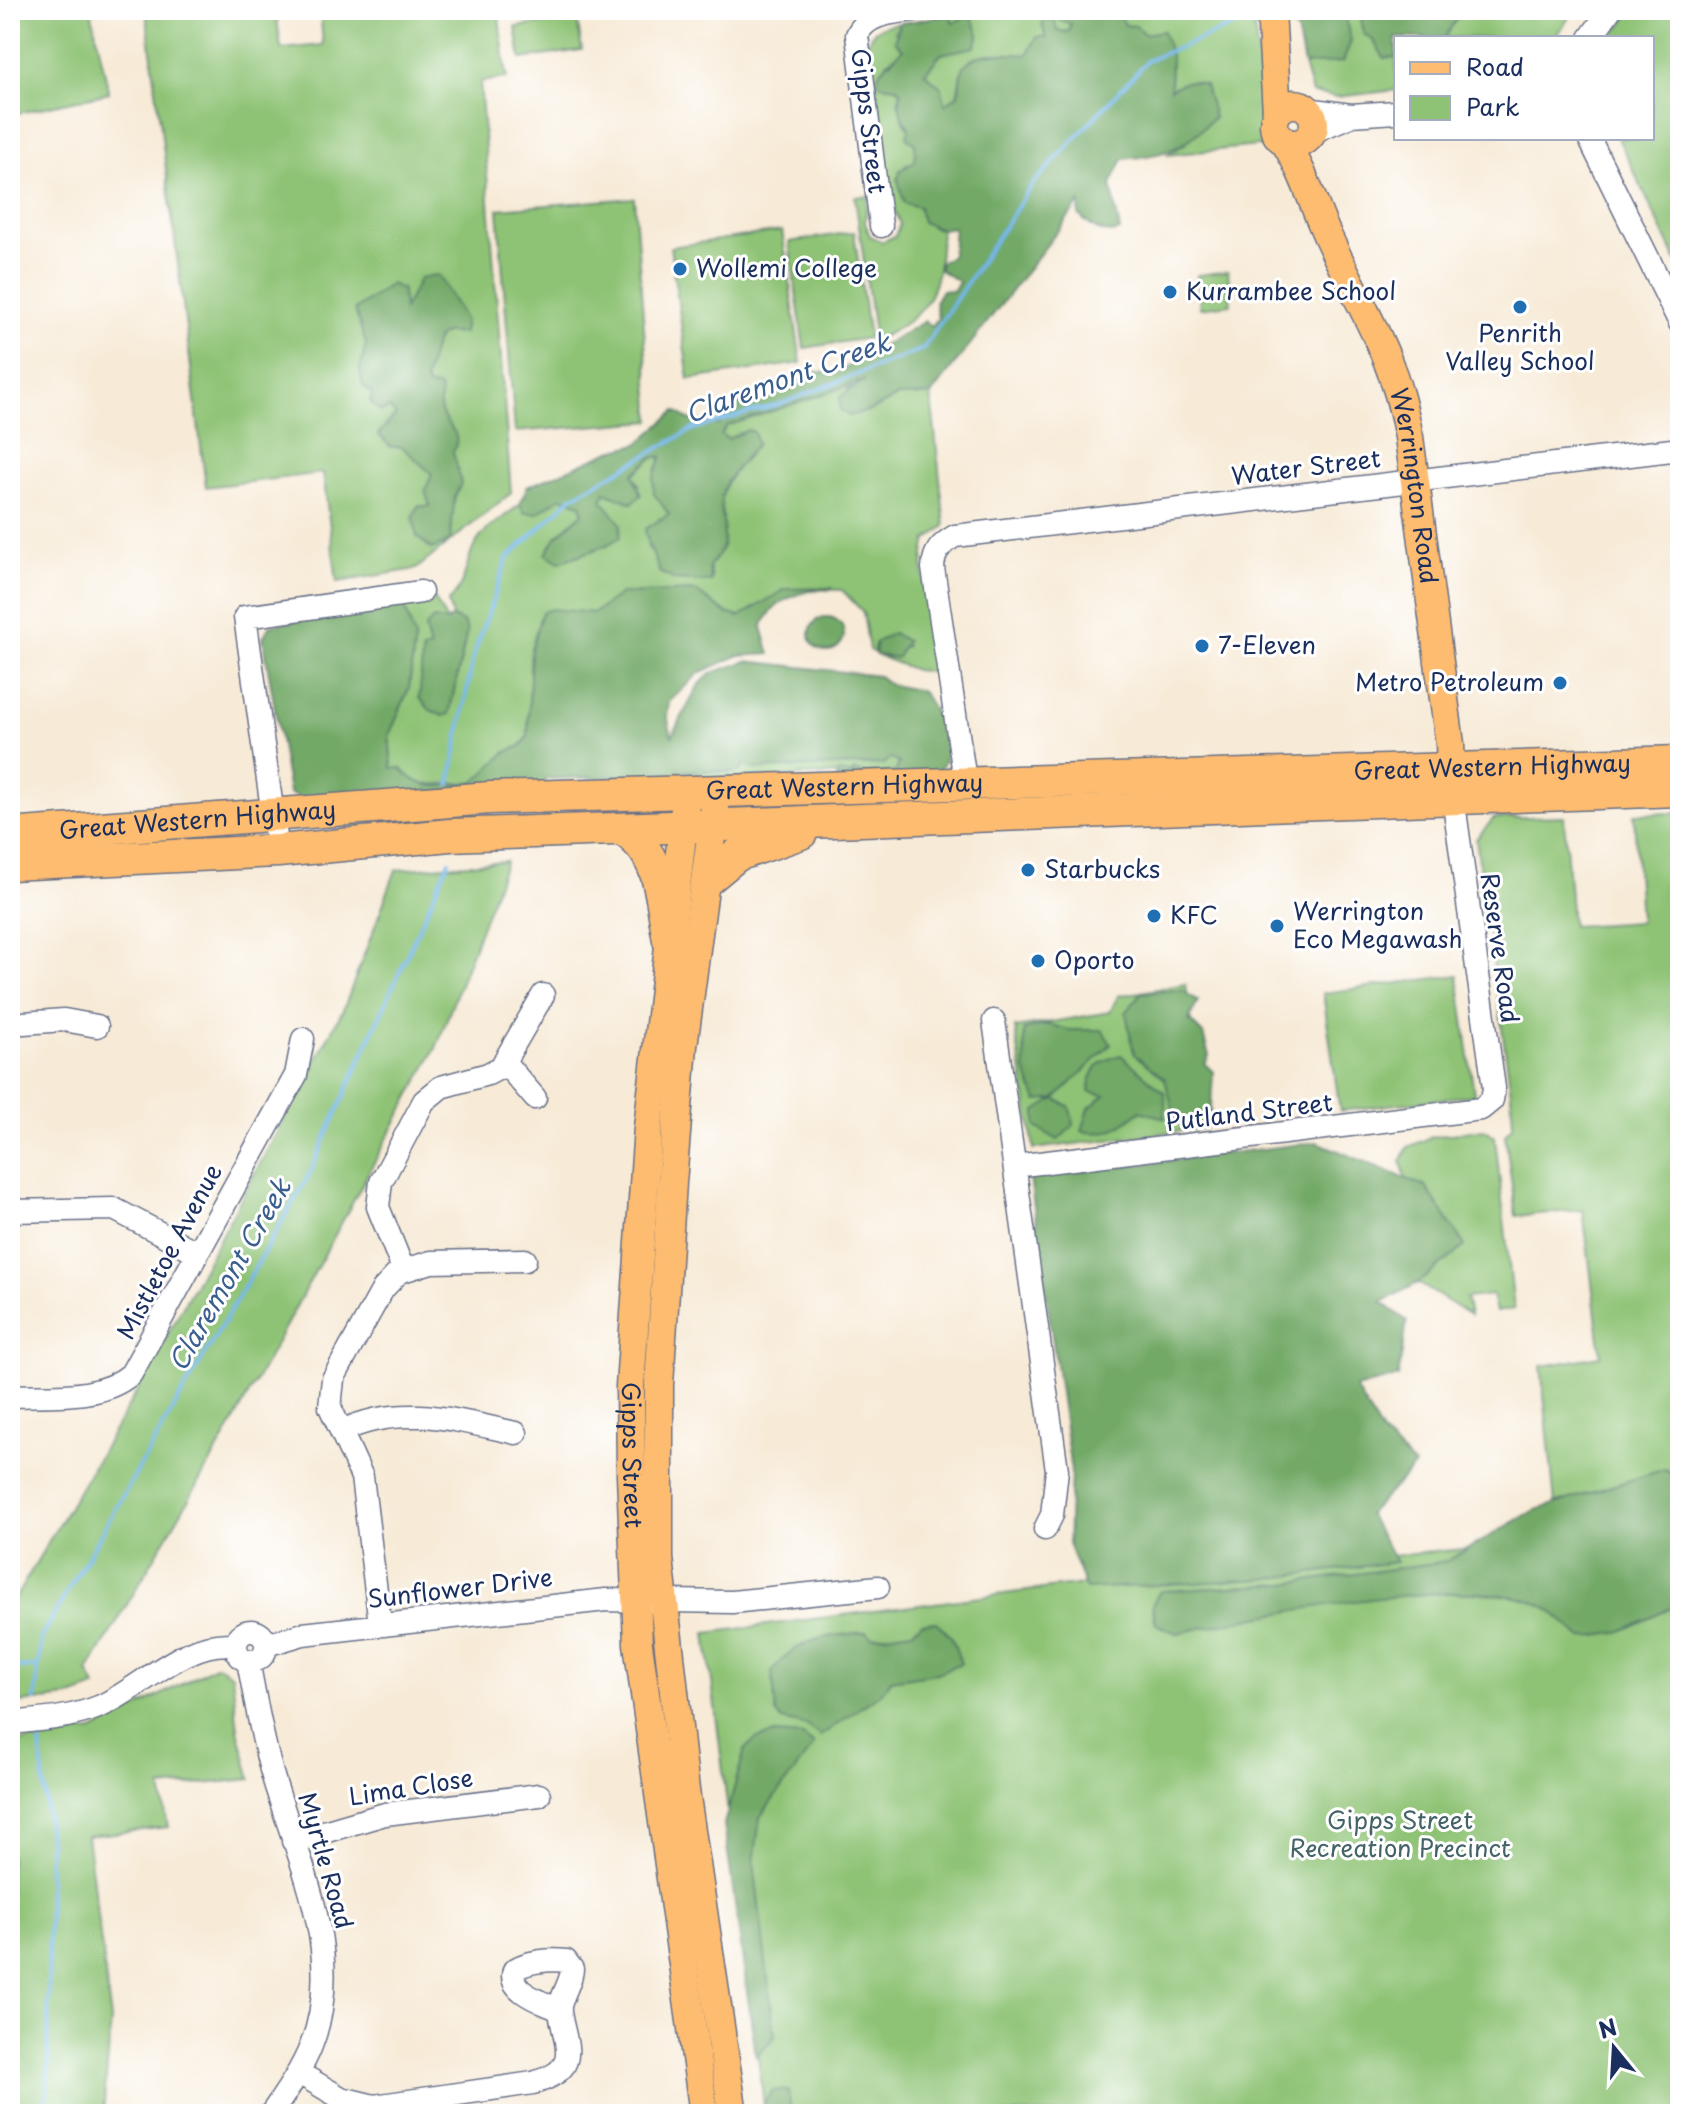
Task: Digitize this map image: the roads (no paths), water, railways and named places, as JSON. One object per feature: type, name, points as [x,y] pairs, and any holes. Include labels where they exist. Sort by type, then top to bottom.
[{"type":"highway","name":"Great Western Highway","points":[[10,864],[278,851],[450,835],[834,822],[1452,783],[1680,762]]},
{"type":"highway","name":"Great Western Highway","points":[[10,835],[490,798],[702,792],[1452,783],[1680,790]]},
{"type":"highway","points":[[708,879],[737,855],[834,822]]},
{"type":"highway","points":[[623,830],[641,840],[652,859],[669,940]]},
{"type":"main road","name":"Werrington Road","points":[[1271,10],[1275,41],[1298,123],[1312,195],[1335,253],[1390,360],[1404,411],[1452,783]]},
{"type":"main road","name":"Gipps Street","points":[[702,792],[698,826],[669,940],[648,1127],[630,1386],[648,1602],[704,2114]]},
{"type":"main road","name":"Gipps Street","points":[[698,826],[708,879],[683,1046],[665,1271],[648,1602],[685,1790],[733,2114]]},
{"type":"street","name":"Gipps Street","points":[[881,226],[857,35],[861,26],[871,19],[914,10]]},
{"type":"street","points":[[1591,36],[1610,10]]},
{"type":"street","points":[[1298,123],[1394,112]]},
{"type":"street","points":[[1590,140],[1680,323]]},
{"type":"street","name":"Water Street","points":[[966,787],[933,568],[941,544],[967,533],[1680,449]]},
{"type":"street","points":[[278,851],[245,617],[421,592]]},
{"type":"street","name":"Reserve Road","points":[[1452,783],[1494,1088],[1492,1100],[1487,1105]]},
{"type":"street","points":[[403,1269],[378,1207],[381,1182],[420,1107],[430,1095],[447,1085],[488,1074],[505,1063],[543,995]]},
{"type":"street","points":[[10,1024],[64,1020],[97,1026]]},
{"type":"street","points":[[994,1021],[1057,1470],[1052,1515],[1045,1529]]},
{"type":"street","name":"Mistletoe Avenue","points":[[10,1396],[98,1391],[126,1379],[139,1363],[296,1075],[303,1039]]},
{"type":"street","points":[[505,1063],[535,1098]]},
{"type":"street","name":"Putland Street","points":[[1015,1166],[1469,1113],[1487,1105]]},
{"type":"street","points":[[10,1211],[114,1209],[198,1253]]},
{"type":"street","points":[[380,1624],[362,1477],[330,1407],[333,1379],[383,1289],[403,1269],[431,1262],[525,1260]]},
{"type":"street","points":[[342,1431],[369,1419],[427,1414],[516,1433]]},
{"type":"street","points":[[648,1602],[732,1602],[878,1587]]},
{"type":"street","name":"Sunflower Drive","points":[[242,1653],[261,1657],[266,1645],[303,1634],[380,1624],[555,1604],[648,1602]]},
{"type":"street","points":[[10,1723],[70,1717],[90,1710],[199,1649],[242,1653]]},
{"type":"street","name":"Myrtle Road","points":[[242,1653],[264,1744],[318,1921],[325,1964],[318,2025],[299,2073],[271,2114]]},
{"type":"street","name":"Lima Close","points":[[293,1841],[385,1814],[539,1795]]},
{"type":"street","points":[[299,2073],[349,2102],[374,2106],[533,2083],[570,2074],[567,2037],[559,2010]]},
{"type":"waterway","name":"Claremont Creek","points":[[450,784],[473,657],[507,559],[572,497],[693,429],[780,404],[923,349],[1032,185],[1148,60],[1253,18]]},
{"type":"waterway","name":"Claremont Creek","points":[[35,1700],[41,1637],[309,1175],[449,861]]},
{"type":"waterway","points":[[10,1668],[38,1667]]},
{"type":"waterway","name":"Claremont Creek","points":[[40,1743],[49,1836],[48,2078],[44,2114]]},
{"type":"place","name":"Wollemi College","points":[[680,269]]},
{"type":"place","name":"Kurrambee School","points":[[1170,292]]},
{"type":"place","name":"Penrith Valley School","points":[[1520,307]]},
{"type":"place","name":"7-Eleven","points":[[1202,646]]},
{"type":"place","name":"Metro Petroleum","points":[[1560,683]]},
{"type":"place","name":"Starbucks","points":[[1028,870]]},
{"type":"place","name":"KFC","points":[[1154,916]]},
{"type":"place","name":"Werrington Eco Megawash","points":[[1277,926]]},
{"type":"place","name":"Oporto","points":[[1038,961]]},
{"type":"park label","name":"Gipps Street Recreation Precinct","points":[[1400,1835]]}]
